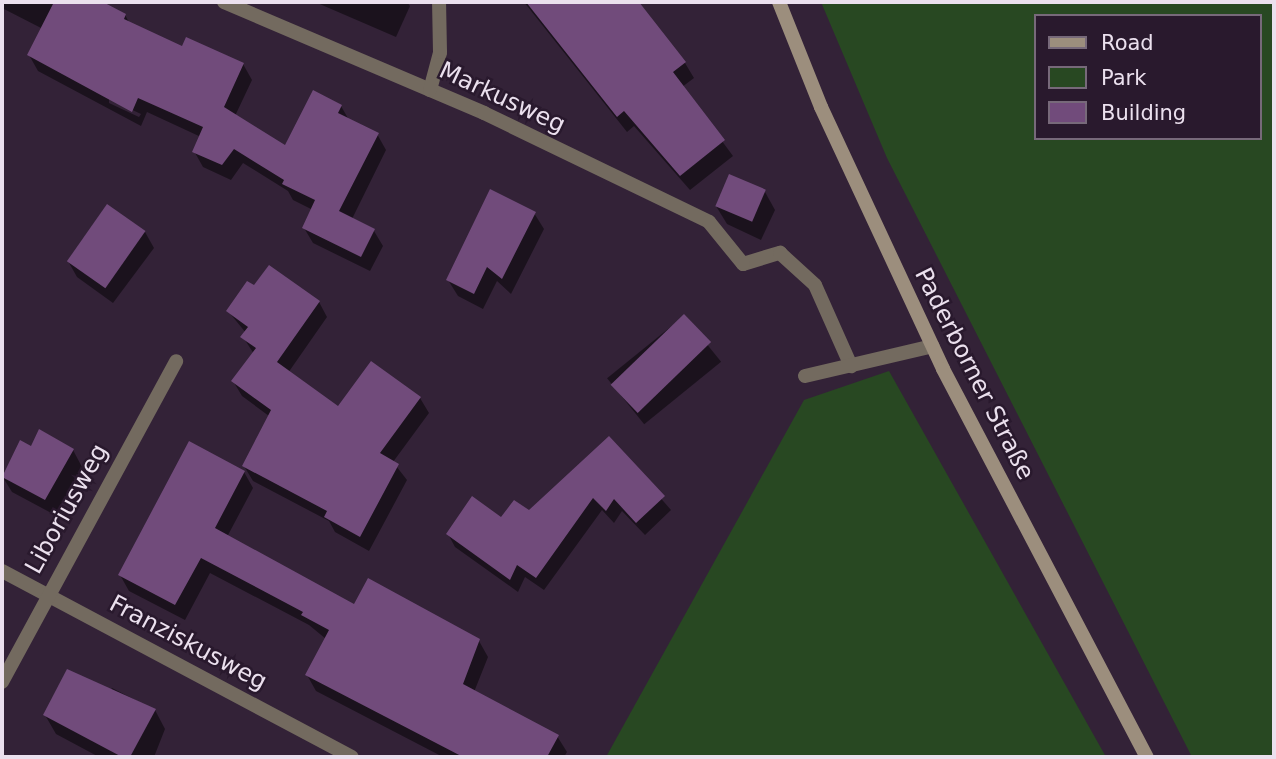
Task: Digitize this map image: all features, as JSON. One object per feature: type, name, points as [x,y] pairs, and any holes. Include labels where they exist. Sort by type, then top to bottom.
[{"type":"main road","name":"Paderborner Straße","points":[[779,2],[821,107],[933,346],[1147,757]]},
{"type":"street","name":"Markusweg","points":[[224,2],[430,90],[709,222],[743,264],[780,253],[815,285],[851,366]]},
{"type":"street","points":[[430,90],[440,52],[439,2]]},
{"type":"street","points":[[805,376],[933,346]]},
{"type":"street","name":"Liboriusweg","points":[[2,682],[47,592],[176,360]]},
{"type":"street","name":"Franziskusweg","points":[[2,571],[47,592],[352,757]]},
{"type":"green space","points":[[821,2],[1274,2],[1274,757],[1192,757],[887,158]]},
{"type":"green space","points":[[889,371],[1106,757],[606,757],[804,400]]},
{"type":"building","points":[[54,2],[103,2],[126,14],[124,19],[182,46],[186,37],[244,63],[224,107],[285,145],[313,90],[342,105],[338,113],[379,133],[339,211],[375,229],[361,257],[302,228],[315,200],[282,184],[284,180],[234,149],[222,165],[192,152],[203,127],[138,98],[132,112],[27,55]]},
{"type":"building","points":[[526,2],[639,2],[686,62],[673,72],[725,140],[680,176],[624,111],[617,117]]},
{"type":"building","points":[[729,174],[766,190],[752,222],[715,206]]},
{"type":"building","points":[[490,189],[536,212],[502,279],[487,267],[474,294],[446,280]]},
{"type":"building","points":[[107,204],[146,231],[105,288],[67,261]]},
{"type":"building","points":[[269,265],[320,301],[277,362],[338,406],[371,361],[421,397],[380,453],[399,464],[360,537],[324,517],[327,511],[242,466],[271,410],[231,381],[256,348],[240,337],[248,327],[226,311],[247,281],[254,285]]},
{"type":"building","points":[[684,314],[711,342],[638,413],[611,385]]},
{"type":"building","points":[[39,429],[74,449],[45,500],[2,477],[20,440],[31,446]]},
{"type":"building","points":[[609,436],[665,496],[636,523],[614,499],[606,511],[593,498],[536,578],[517,565],[510,580],[446,534],[472,496],[501,517],[514,500],[529,510]]},
{"type":"building","points":[[189,441],[245,471],[215,528],[354,604],[368,578],[480,639],[463,684],[559,735],[547,757],[463,757],[305,675],[329,630],[301,615],[303,612],[201,558],[175,605],[118,575]]},
{"type":"building","points":[[67,669],[156,709],[130,757],[122,757],[43,715]]}]
